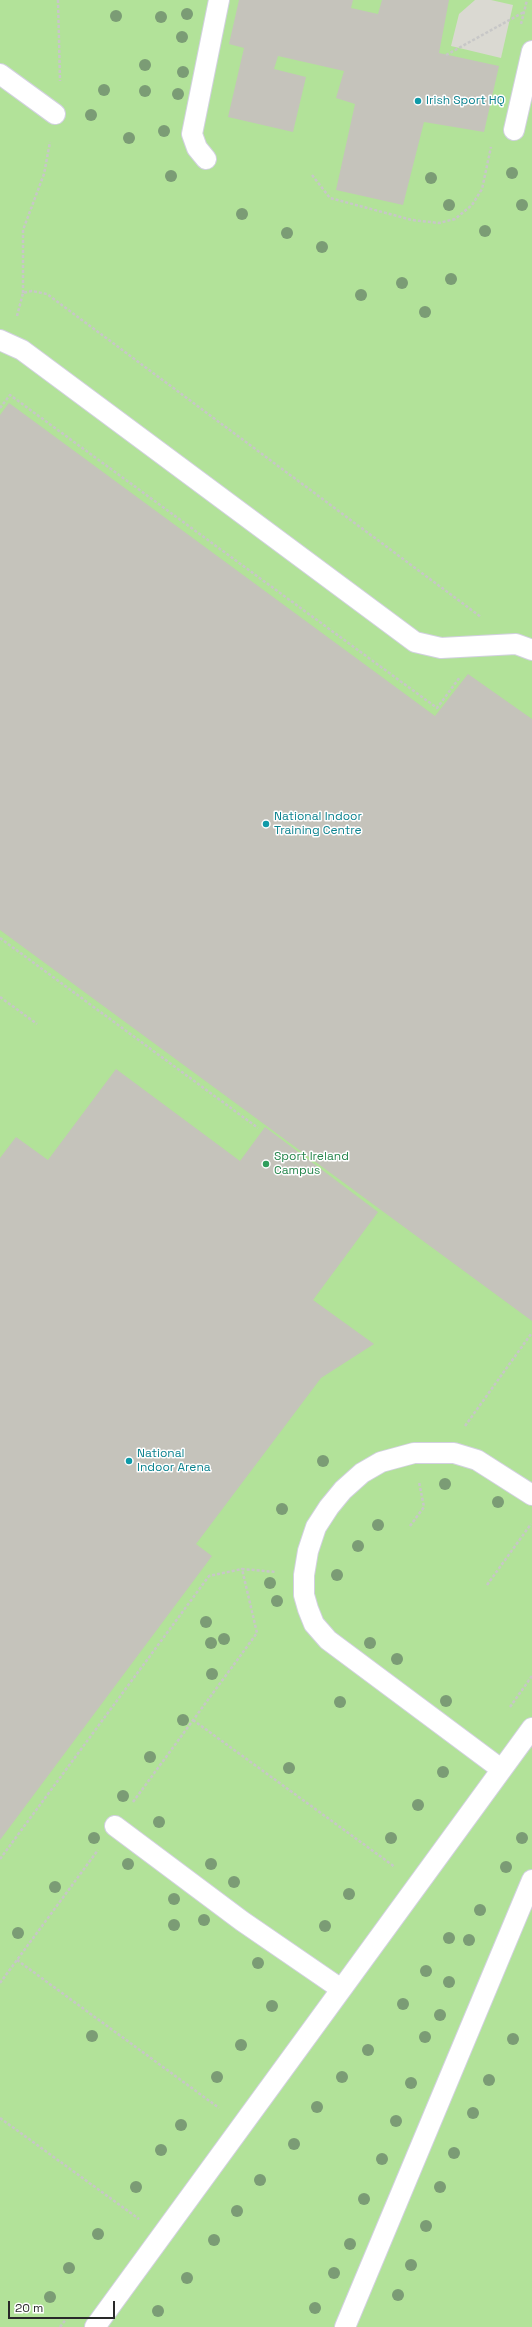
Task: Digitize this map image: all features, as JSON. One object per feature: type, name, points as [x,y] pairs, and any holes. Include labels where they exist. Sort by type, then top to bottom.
[{"type":"lane","points":[[206,158],[197,148],[192,134],[219,0]]},
{"type":"lane","points":[[514,130],[532,50]]},
{"type":"lane","points":[[0,74],[55,114]]},
{"type":"lane","points":[[5,342],[28,354],[415,642],[441,648],[516,644],[532,650]]},
{"type":"lane","points":[[501,1769],[328,1640],[314,1624],[308,1609],[304,1595],[304,1575],[308,1551],[316,1528],[343,1490],[362,1473],[381,1462],[414,1453],[454,1453],[483,1464],[532,1495]]},
{"type":"lane","points":[[95,2327],[532,1728]]},
{"type":"lane","points":[[116,1826],[242,1921],[341,1989]]},
{"type":"lane","points":[[345,2327],[532,1880]]},
{"type":"path","points":[[5,342],[23,293],[23,230],[44,174],[55,114],[60,75],[58,0]]},
{"type":"path","points":[[520,27],[527,0]]},
{"type":"path","points":[[446,55],[524,12]]},
{"type":"path","points":[[312,175],[330,198],[412,220],[439,223],[455,219],[475,200],[482,189],[491,144]]},
{"type":"path","points":[[23,293],[32,291],[47,294],[483,618],[486,645]]},
{"type":"path","points":[[0,408],[10,395],[437,708],[465,670]]},
{"type":"path","points":[[0,938],[258,1128]]},
{"type":"path","points":[[0,997],[37,1024]]},
{"type":"path","points":[[454,1453],[460,1432],[531,1334]]},
{"type":"path","points":[[410,1526],[424,1507],[414,1453]]},
{"type":"path","points":[[487,1585],[532,1522]]},
{"type":"path","points":[[0,1983],[257,1633],[242,1569]]},
{"type":"path","points":[[0,1859],[209,1576],[242,1569],[304,1575]]},
{"type":"path","points":[[193,1720],[418,1884]]},
{"type":"path","points":[[17,1960],[242,2125]]},
{"type":"path","points":[[0,2118],[162,2235]]},
{"type":"green space","name":"Sport Ireland Campus","points":[[0,0],[532,0],[532,2327],[0,2327]]},
{"type":"shaded area","points":[[475,0],[491,0],[513,5],[501,58],[451,46],[459,14]]},
{"type":"building","name":"Irish Sport HQ","points":[[239,0],[353,0],[351,8],[378,14],[382,0],[449,0],[439,53],[499,66],[484,132],[424,122],[403,205],[336,190],[355,104],[336,98],[344,71],[278,56],[274,69],[306,77],[293,132],[228,117],[244,48],[229,44]]},
{"type":"building","name":"National Indoor Training Centre","points":[[9,403],[435,716],[468,674],[532,719],[532,1321],[0,930],[0,415]]},
{"type":"building","name":"National Indoor Arena","points":[[116,1069],[240,1161],[265,1127],[378,1212],[313,1300],[374,1344],[321,1378],[196,1544],[212,1556],[0,1840],[0,1158],[16,1137],[48,1160]]},
{"type":"place","name":"Irish Sport HQ","points":[[418,101]]},
{"type":"place","name":"National Indoor Training Centre","points":[[266,824]]},
{"type":"place","name":"Sport Ireland Campus","points":[[266,1164]]},
{"type":"place","name":"National Indoor Arena","points":[[129,1461]]}]
